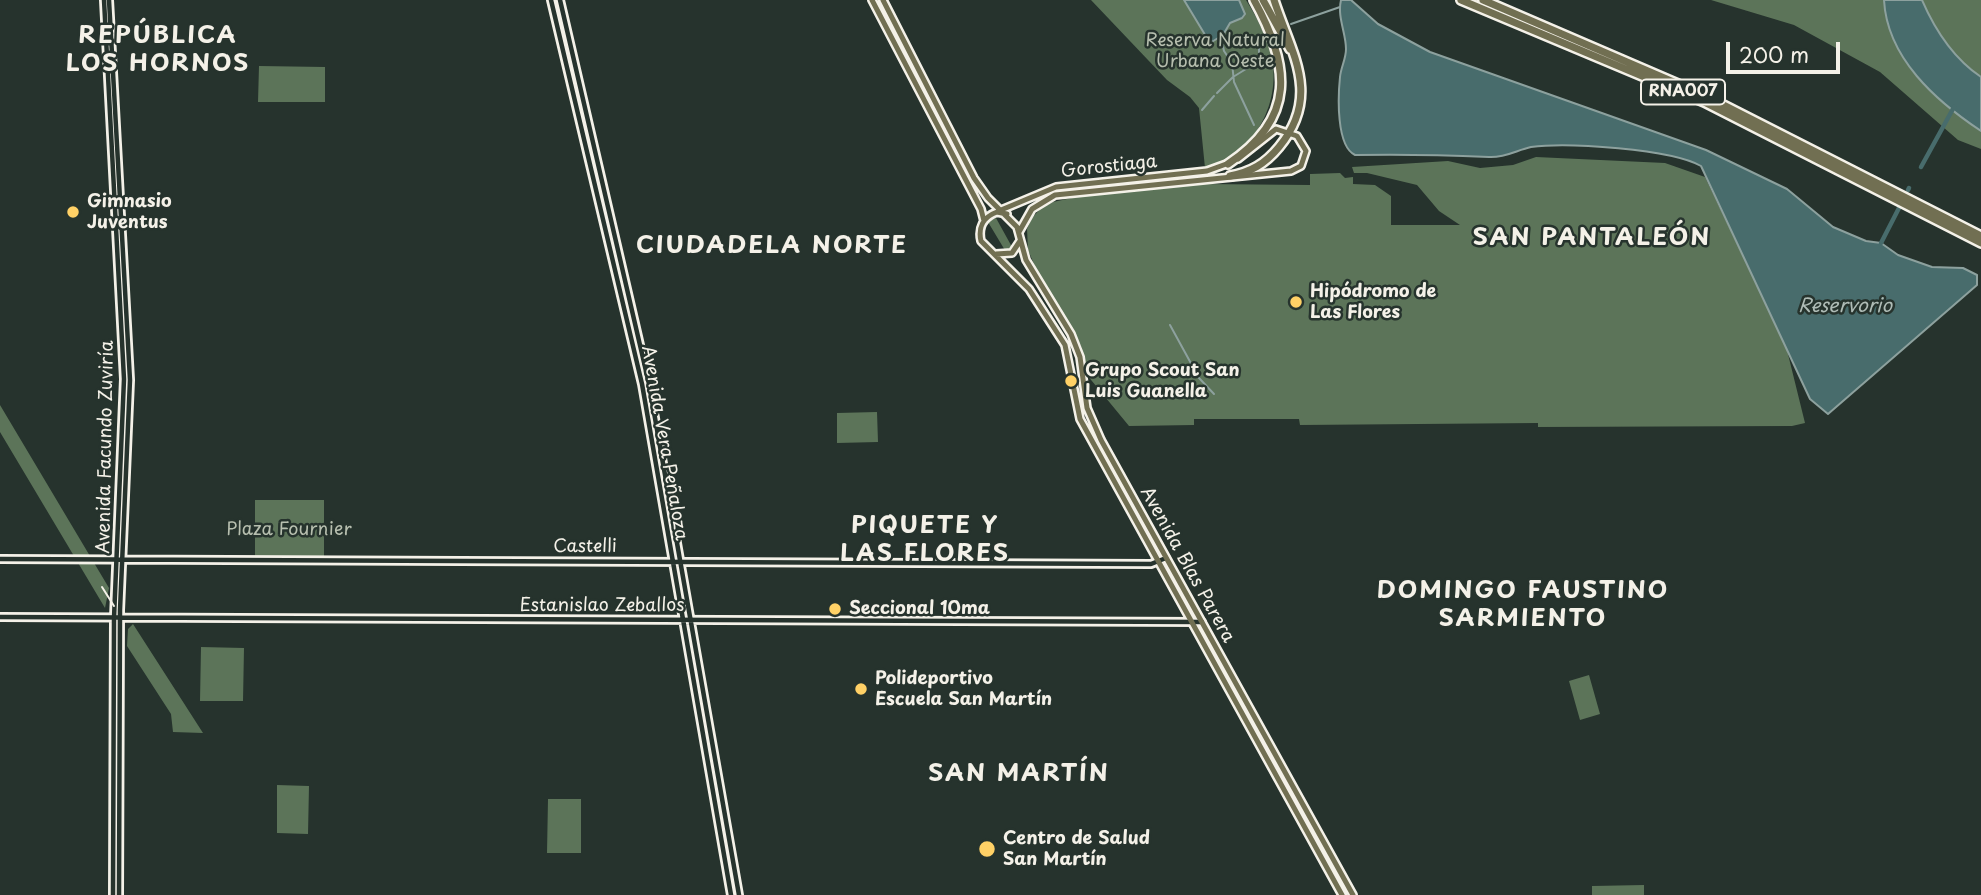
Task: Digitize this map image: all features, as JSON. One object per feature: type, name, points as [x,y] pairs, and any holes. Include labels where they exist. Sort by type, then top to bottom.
[{"type":"highway","points":[[1228,164],[1249,148],[1268,126],[1282,84],[1276,42],[1254,0]]},
{"type":"highway","points":[[1264,0],[1297,62]]},
{"type":"highway","points":[[1230,176],[1259,166],[1291,132],[1301,95],[1297,62],[1274,0]]},
{"type":"highway","points":[[1454,0],[1501,16]]},
{"type":"highway","name":"RNA007","points":[[1461,0],[1670,86],[1899,197]]},
{"type":"highway","name":"RNA007","points":[[1483,0],[1695,91],[1918,207],[1981,243]]},
{"type":"highway","name":"RNA007","points":[[1918,207],[1981,236]]},
{"type":"main road","name":"Avenida Facundo Zuviría","points":[[106,0],[130,380],[119,560],[119,895]]},
{"type":"main road","name":"Avenida Vera Peñaloza","points":[[551,0],[642,384],[731,895]]},
{"type":"main road","name":"Avenida Vera Peñaloza","points":[[561,0],[641,343],[739,895]]},
{"type":"main road","points":[[872,0],[981,209],[984,221],[980,231],[981,242],[993,253],[1009,254],[1020,241],[1019,232],[988,198],[968,167],[883,0]]},
{"type":"main road","name":"Gorostiaga","points":[[984,221],[1056,187],[1207,171],[1250,152],[1272,130],[1291,132],[1302,141],[1306,151],[1303,163],[1298,169],[1048,197],[1029,213],[1019,232]]},
{"type":"main road","points":[[1115,180],[1115,188]]},
{"type":"main road","name":"Avenida Blas Parera","points":[[1020,241],[1026,260],[1077,346],[1087,408],[1094,426],[1353,895]]},
{"type":"main road","name":"Avenida Blas Parera","points":[[993,253],[1030,289],[1065,345],[1080,419],[1342,895]]},
{"type":"main road","points":[[1158,563],[1167,557]]},
{"type":"main road","name":"Castelli","points":[[0,559],[1158,563]]},
{"type":"main road","name":"Avenida Facundo Zuviría","points":[[113,895],[114,618],[119,560]]},
{"type":"main road","points":[[116,578],[120,610],[130,616],[152,618]]},
{"type":"main road","name":"Estanislao Zeballos","points":[[0,617],[1203,622]]},
{"type":"green space","name":"Reserva Natural Urbana Oeste","points":[[1091,0],[1246,0],[1268,43],[1274,76],[1267,111],[1260,127],[1249,141],[1237,153],[1205,168],[1199,108],[1190,97],[1167,80]]},
{"type":"green space","points":[[1711,0],[1884,0],[1887,21],[1904,59],[1932,92],[1981,131],[1981,149],[1958,140],[1880,72],[1794,25]]},
{"type":"green space","points":[[1922,0],[1981,0],[1981,77],[1946,43]]},
{"type":"green space","points":[[259,66],[325,67],[325,102],[258,102]]},
{"type":"green space","name":"Hipódromo de Las Flores","points":[[1536,157],[1665,163],[1705,177],[1786,346],[1805,423],[1792,426],[1538,427],[1538,423],[1300,425],[1299,419],[1194,419],[1194,425],[1129,426],[1087,375],[1081,346],[1040,278],[1028,250],[1027,229],[1031,219],[1041,208],[1053,202],[1081,196],[1202,184],[1310,185],[1310,174],[1340,173],[1345,178],[1353,177],[1353,184],[1375,185],[1391,196],[1391,225],[1460,225],[1439,211],[1417,185],[1367,173],[1354,173],[1352,167],[1448,161],[1480,168],[1513,165]]},
{"type":"green space","points":[[996,218],[1012,247],[1006,252],[988,222]]},
{"type":"green space","points":[[0,405],[109,588],[105,608],[0,432]]},
{"type":"green space","points":[[877,412],[878,442],[837,443],[837,413]]},
{"type":"green space","name":"Plaza Fournier","points":[[255,500],[324,500],[324,560],[255,559]]},
{"type":"green space","points":[[133,624],[203,733],[173,732],[171,714],[127,646],[128,629]]},
{"type":"green space","points":[[201,647],[244,648],[243,701],[200,701]]},
{"type":"green space","points":[[1589,675],[1600,714],[1580,720],[1569,681]]},
{"type":"green space","points":[[277,785],[309,786],[308,834],[277,833]]},
{"type":"green space","points":[[548,799],[581,799],[581,853],[547,853]]},
{"type":"green space","points":[[1644,885],[1644,895],[1592,895],[1592,886]]},
{"type":"water","points":[[1184,0],[1239,0],[1245,14],[1230,23],[1223,35],[1210,43]]},
{"type":"water","name":"Reservorio","points":[[1341,0],[1351,0],[1378,24],[1430,52],[1706,150],[1787,189],[1833,227],[1866,241],[1881,243],[1898,255],[1932,267],[1963,268],[1977,275],[1977,285],[1828,414],[1810,399],[1701,166],[1667,155],[1593,146],[1531,147],[1495,157],[1355,155],[1349,150],[1341,131],[1339,108],[1340,77],[1346,49],[1340,13]]},
{"type":"water","points":[[1884,0],[1922,0],[1946,43],[1981,77],[1981,131],[1931,92],[1904,59],[1887,21]]},
{"type":"waterway","points":[[1291,24],[1340,7]]},
{"type":"waterway","points":[[1221,37],[1224,51],[1232,63],[1234,82],[1254,125]]},
{"type":"waterway","points":[[1217,93],[1233,77],[1259,61],[1259,44],[1264,40]]},
{"type":"waterway","points":[[1202,110],[1214,96]]},
{"type":"waterway","points":[[1921,167],[1954,107]]},
{"type":"waterway","points":[[1881,243],[1899,208]]},
{"type":"waterway","points":[[1170,325],[1199,378],[1214,394]]},
{"type":"tram line","points":[[102,587],[114,606]]},
{"type":"place","name":"Gimnasio Juventus","points":[[73,212]]},
{"type":"place","name":"Hipódromo de Las Flores","points":[[1296,302]]},
{"type":"place","name":"Grupo Scout San Luis Guanella","points":[[1071,381]]},
{"type":"place","name":"Seccional 10ma","points":[[835,609]]},
{"type":"place","name":"Polideportivo Escuela San Martín","points":[[861,689]]},
{"type":"place","name":"Centro de Salud San Martín","points":[[987,849]]},
{"type":"district","name":"REPÚBLICA LOS HORNOS","points":[[158,50]]},
{"type":"district","name":"SAN PANTALEÓN","points":[[1592,238]]},
{"type":"district","name":"CIUDADELA NORTE","points":[[772,246]]},
{"type":"district","name":"PIQUETE Y LAS FLORES","points":[[925,540]]},
{"type":"district","name":"DOMINGO FAUSTINO SARMIENTO","points":[[1523,605]]},
{"type":"district","name":"SAN MARTÍN","points":[[1019,774]]}]
